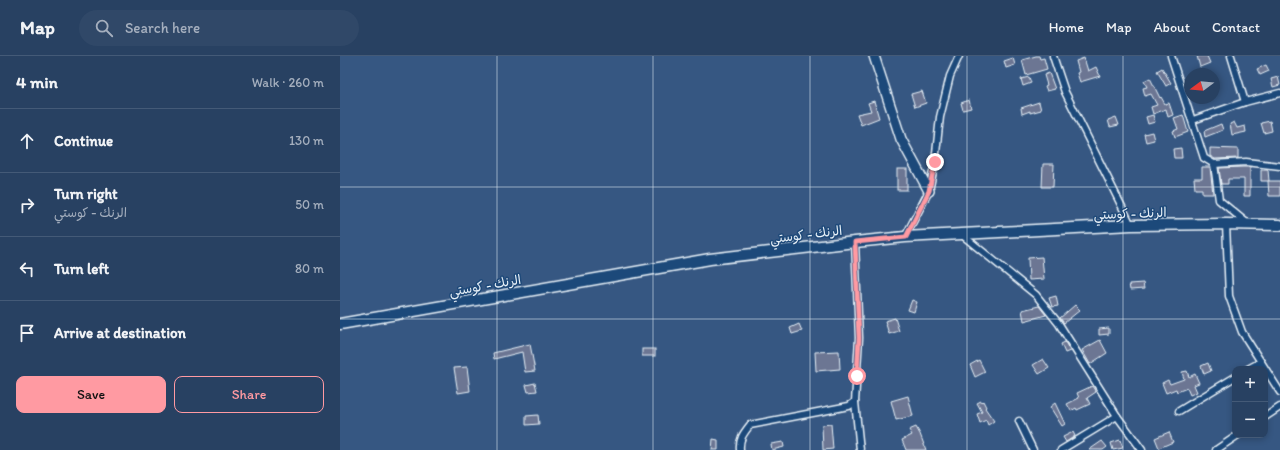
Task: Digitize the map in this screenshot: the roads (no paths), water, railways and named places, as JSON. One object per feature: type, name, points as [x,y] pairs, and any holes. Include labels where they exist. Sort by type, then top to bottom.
[{"type":"main road","name":"الرنك - كوستي","points":[[340,324],[710,259],[855,242],[906,237],[1131,225],[1280,225]]},
{"type":"street","points":[[874,56],[901,139],[929,191]]},
{"type":"street","points":[[906,237],[929,191],[935,162],[940,117],[950,76],[959,56]]},
{"type":"street","points":[[1052,56],[1065,92],[1131,225]]},
{"type":"street","points":[[1171,56],[1193,120],[1204,158],[1214,164],[1246,162],[1280,166]]},
{"type":"street","points":[[1231,56],[1246,102]]},
{"type":"street","points":[[1193,120],[1246,102],[1280,93]]},
{"type":"street","points":[[1214,164],[1219,200],[1248,224]]},
{"type":"street","points":[[1226,224],[1229,296],[1242,332],[1280,392]]},
{"type":"street","points":[[961,234],[1036,296],[1059,324],[1118,416],[1142,450]]},
{"type":"street","points":[[855,242],[859,338],[855,402],[860,450]]},
{"type":"street","points":[[1254,366],[1261,362]]},
{"type":"street","points":[[1179,411],[1232,379]]},
{"type":"street","points":[[740,450],[742,435],[750,425],[849,406],[855,402]]},
{"type":"street","points":[[1268,415],[1280,407]]},
{"type":"street","points":[[1061,450],[1118,416]]},
{"type":"street","points":[[1019,421],[1032,450]]},
{"type":"street","points":[[1216,450],[1234,438]]}]
